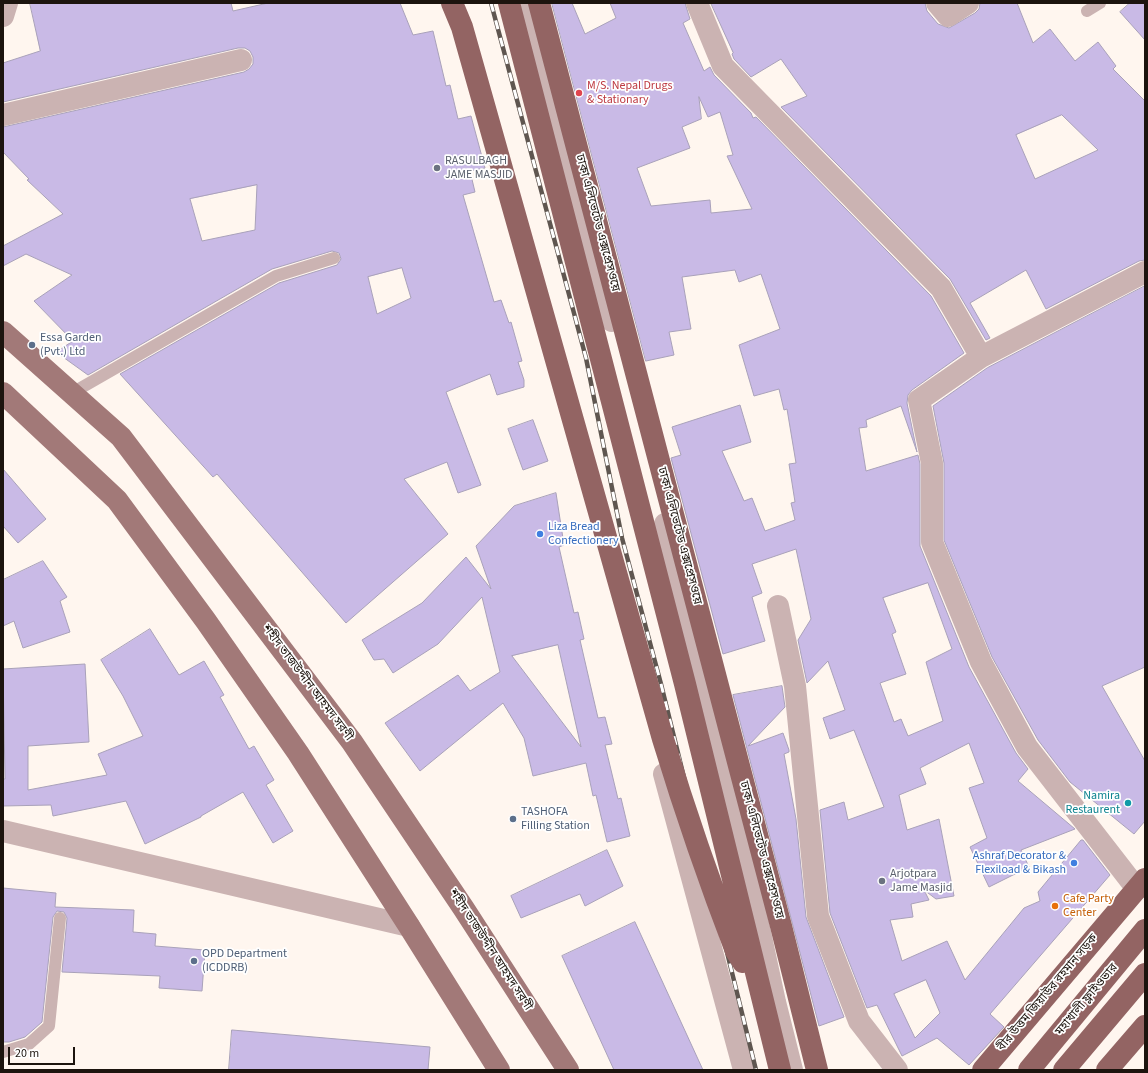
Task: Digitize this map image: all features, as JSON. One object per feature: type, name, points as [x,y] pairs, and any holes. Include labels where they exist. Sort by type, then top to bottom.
[{"type":"highway","points":[[453,3],[464,35],[684,808],[736,951],[760,993]]},
{"type":"highway","points":[[509,3],[685,684],[780,1070]]},
{"type":"highway","name":"ঢাকা এলিভেটেড এক্সপ্রেসওয়ে","points":[[539,3],[775,903],[817,1070]]},
{"type":"highway","name":"বীর উত্তম জিয়াউর রহমান সড়ক","points":[[983,1070],[1141,884]]},
{"type":"highway","name":"মহাখালী ফ্লাইওভার","points":[[1029,1070],[1145,930]]},
{"type":"highway","points":[[1064,1070],[1145,974]]},
{"type":"highway","points":[[1107,1070],[1145,1026]]},
{"type":"main road","name":"শহীদ তাজউদ্দীন আহমদ সরণী","points":[[3,332],[121,437],[352,742],[464,909],[568,1070]]},
{"type":"main road","points":[[3,393],[117,500],[206,621],[298,753],[499,1070]]},
{"type":"street","points":[[3,16],[7,3]]},
{"type":"street","points":[[453,3],[744,1070]]},
{"type":"street","points":[[527,3],[558,139],[635,397],[732,802],[775,1002],[792,1070]]},
{"type":"street","points":[[697,3],[724,66],[941,288],[981,357]]},
{"type":"street","points":[[937,3],[948,16],[968,3]]},
{"type":"street","points":[[3,115],[241,60]]},
{"type":"street","points":[[1141,884],[1027,747],[981,662],[932,542],[932,463],[919,400],[981,357],[1145,272]]},
{"type":"street","points":[[778,606],[795,686],[818,916],[859,1021],[897,1070]]},
{"type":"street","points":[[3,831],[409,926]]},
{"type":"lane","points":[[1087,11],[1100,3]]},
{"type":"lane","points":[[72,393],[276,276],[334,258]]},
{"type":"lane","points":[[3,1052],[29,1044],[49,1026],[60,918]]},
{"type":"building","points":[[30,3],[231,3],[233,11],[268,3],[400,3],[413,35],[433,31],[446,86],[450,85],[458,119],[471,116],[485,168],[470,171],[475,192],[463,195],[494,302],[501,300],[509,323],[511,322],[522,361],[518,362],[524,380],[524,387],[497,395],[490,374],[446,392],[481,485],[458,493],[447,462],[404,479],[448,534],[346,623],[217,474],[213,477],[120,374],[279,283],[337,265],[341,259],[339,253],[332,251],[272,269],[88,375],[56,352],[73,341],[34,301],[72,275],[26,254],[3,266],[3,246],[63,214],[27,180],[29,179],[3,152],[3,127],[244,72],[253,64],[253,57],[250,51],[245,48],[238,48],[3,102],[3,63],[40,51]],"holes":[[[257,185],[255,230],[202,241],[190,199]],[[402,268],[411,298],[377,314],[368,277]]]},
{"type":"building","points":[[552,3],[572,3],[585,34],[616,18],[610,3],[685,3],[690,19],[683,23],[704,71],[710,67],[714,75],[751,113],[753,118],[756,117],[931,296],[964,353],[912,390],[908,395],[907,403],[917,452],[901,406],[866,420],[867,427],[859,428],[866,471],[918,455],[920,464],[920,546],[969,667],[1016,753],[1028,769],[1018,781],[1075,829],[1021,850],[1029,867],[989,887],[970,847],[987,838],[969,788],[984,783],[969,743],[920,768],[926,784],[899,795],[907,830],[939,819],[954,896],[936,899],[924,890],[929,900],[911,904],[913,917],[890,920],[902,961],[947,941],[965,980],[1024,908],[1040,901],[1038,892],[1081,840],[1083,840],[1110,875],[990,1014],[1004,1027],[969,1065],[937,1038],[902,1056],[877,1005],[867,1008],[830,913],[820,810],[844,802],[848,820],[884,807],[854,730],[830,739],[823,718],[845,710],[828,661],[807,683],[798,640],[811,619],[796,549],[752,564],[762,593],[752,597],[765,641],[723,654],[671,458],[681,455],[672,427],[740,405],[751,442],[722,451],[744,501],[752,498],[765,531],[795,520],[791,503],[795,502],[789,464],[796,463],[787,409],[784,410],[779,389],[754,396],[739,345],[780,329],[761,274],[739,282],[735,270],[682,277],[691,329],[669,332],[674,355],[646,361]],"holes":[[[699,97],[708,117],[720,112],[733,155],[727,156],[752,209],[711,213],[710,200],[651,206],[637,168],[690,148],[682,127],[701,119]],[[928,583],[952,649],[926,662],[943,721],[908,736],[901,719],[894,722],[880,683],[906,674],[892,634],[896,632],[883,598]],[[926,980],[940,1013],[915,1038],[894,994]]]},
{"type":"building","points":[[711,3],[925,3],[927,11],[938,24],[949,28],[975,13],[979,9],[980,3],[1017,3],[1033,43],[1050,29],[1075,61],[1098,42],[1116,66],[1113,69],[1145,101],[1145,260],[1139,261],[1046,309],[1026,270],[970,303],[990,338],[986,340],[950,279],[781,107],[807,96],[781,59],[751,77],[734,59],[733,53]],"holes":[[[1062,115],[1098,150],[1035,179],[1016,135]]]},
{"type":"building","points":[[1130,3],[1145,3],[1145,40],[1120,12]]},
{"type":"building","points":[[1145,286],[1145,667],[1102,686],[1145,761],[1145,821],[1134,834],[1070,782],[1038,740],[992,657],[944,540],[944,463],[933,406],[987,368]]},
{"type":"building","points":[[533,420],[548,461],[523,470],[508,429]]},
{"type":"building","points":[[3,469],[46,519],[18,543],[3,526]]},
{"type":"building","points":[[556,493],[564,545],[559,547],[574,613],[578,612],[584,639],[580,640],[598,718],[605,717],[612,744],[605,745],[618,799],[621,798],[630,836],[607,842],[596,795],[593,796],[586,763],[533,776],[524,738],[503,703],[420,771],[385,723],[458,675],[470,691],[500,672],[482,597],[438,644],[393,673],[384,659],[374,660],[362,640],[422,603],[466,557],[491,589],[476,546],[514,506]],"holes":[[[558,645],[581,747],[512,656]]]},
{"type":"building","points":[[43,561],[67,597],[60,601],[70,632],[23,648],[14,621],[3,626],[3,580]]},
{"type":"building","points":[[150,629],[179,675],[204,661],[224,695],[220,697],[249,749],[254,746],[274,780],[266,785],[293,831],[273,843],[243,792],[201,817],[145,844],[126,801],[53,816],[51,805],[3,806],[3,779],[5,779],[3,669],[85,664],[89,742],[28,746],[28,790],[107,775],[98,754],[143,736],[123,696],[101,660]]},
{"type":"building","points":[[782,686],[785,707],[748,746],[783,733],[789,750],[789,752],[784,754],[796,819],[806,917],[844,1017],[819,1026],[733,695]]},
{"type":"building","points":[[607,850],[623,886],[585,906],[580,894],[521,918],[511,896]]},
{"type":"building","points":[[3,888],[56,893],[55,907],[134,910],[133,932],[156,934],[155,946],[205,950],[202,991],[159,988],[160,976],[62,972],[67,918],[64,912],[57,911],[53,917],[42,1022],[25,1037],[9,1042],[3,1042]]},
{"type":"building","points":[[635,922],[703,1070],[614,1070],[562,956]]},
{"type":"building","points":[[232,1030],[430,1047],[428,1070],[229,1070]]},
{"type":"tram line","points":[[512,3],[607,353],[644,532],[683,679],[778,1070]]},
{"type":"railway","points":[[491,3],[586,358],[622,538],[661,684],[756,1070]]},
{"type":"place","name":"M/S. Nepal Drugs & Stationary","points":[[579,93]]},
{"type":"place","name":"RASULBAGH JAME MASJID","points":[[437,168]]},
{"type":"place","name":"Essa Garden (Pvt.) Ltd","points":[[32,345]]},
{"type":"place","name":"Liza Bread Confectionery","points":[[540,534]]},
{"type":"place","name":"Namira Restaurent","points":[[1128,803]]},
{"type":"place","name":"TASHOFA Filling Station","points":[[513,819]]},
{"type":"place","name":"Ashraf Decorator & Flexiload & Bikash","points":[[1074,863]]},
{"type":"place","name":"Arjotpara Jame Masjid","points":[[882,881]]},
{"type":"place","name":"Cafe Party Center","points":[[1055,906]]},
{"type":"place","name":"OPD Department (ICDDRB)","points":[[194,961]]}]
